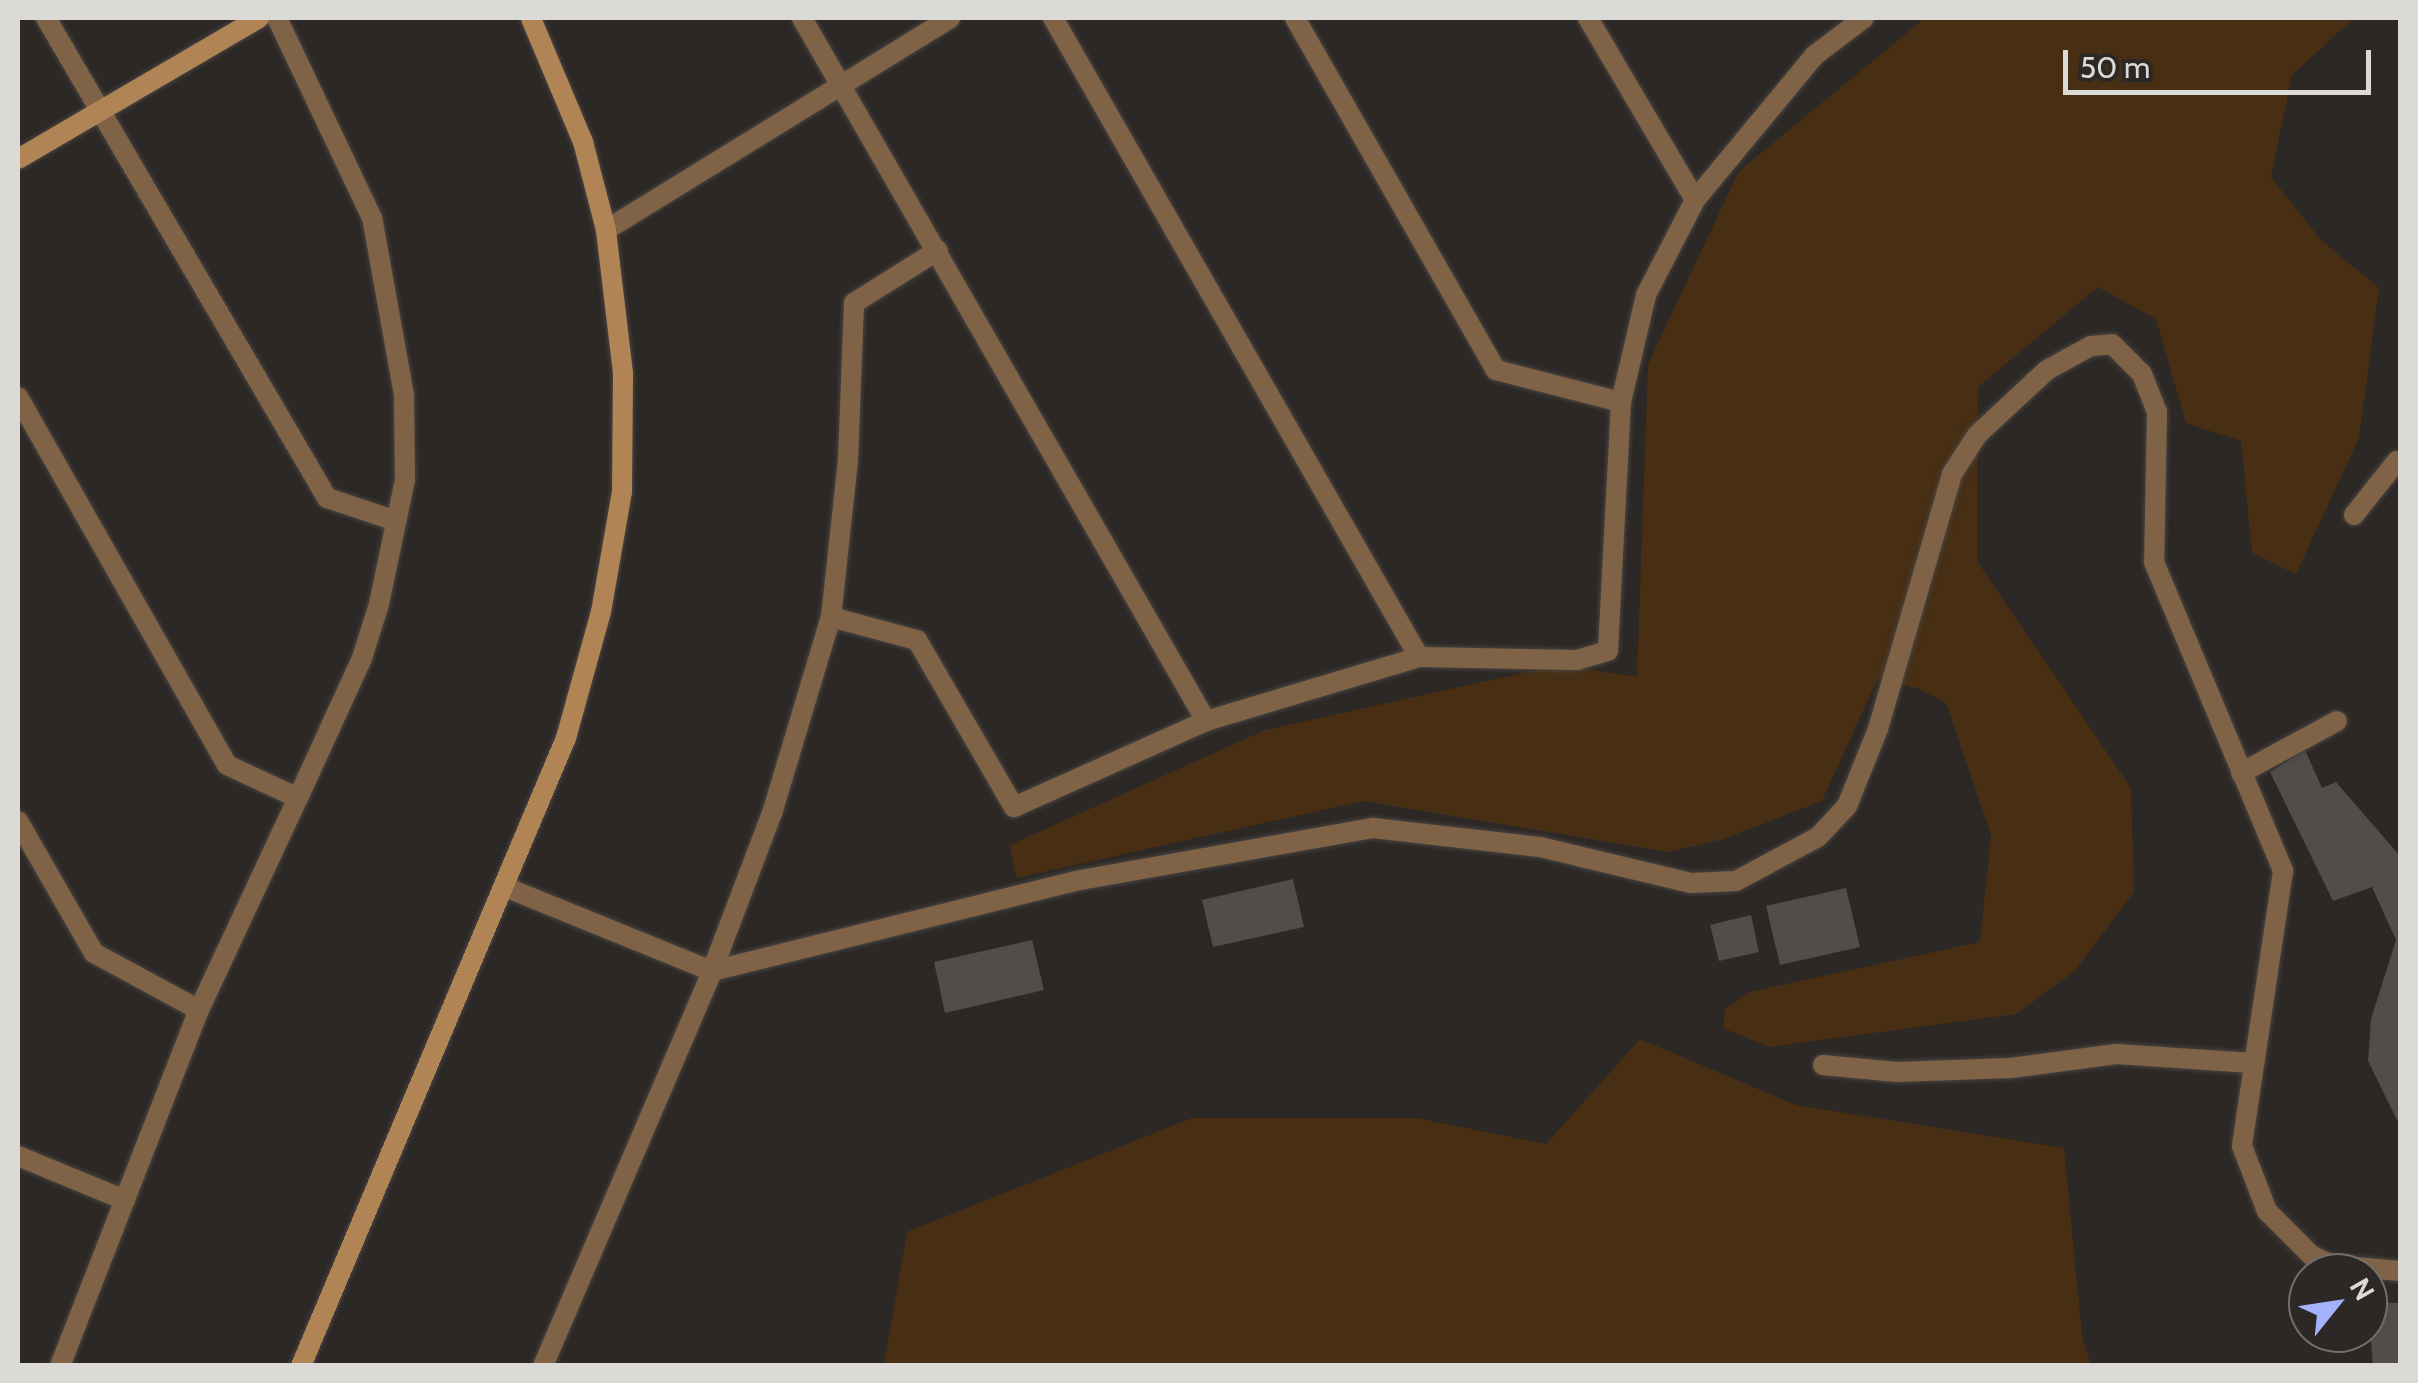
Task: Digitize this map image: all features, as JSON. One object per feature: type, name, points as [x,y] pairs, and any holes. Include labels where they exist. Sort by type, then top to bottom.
[{"type":"street","points":[[46,18],[327,498],[396,521]]},
{"type":"street","points":[[18,159],[259,18]]},
{"type":"street","points":[[60,1366],[199,1010],[362,658],[405,480],[404,394],[372,218],[278,18]]},
{"type":"street","points":[[302,1366],[566,738],[601,612],[622,492],[623,373],[606,230],[583,142],[531,18]]},
{"type":"street","points":[[802,18],[1206,721]]},
{"type":"street","points":[[606,230],[839,82],[950,18]]},
{"type":"street","points":[[1053,18],[1420,658]]},
{"type":"street","points":[[1295,18],[1496,370],[1621,402]]},
{"type":"street","points":[[1588,18],[1696,200]]},
{"type":"street","points":[[830,617],[916,640],[1014,806],[1206,721],[1420,658],[1577,660],[1608,651],[1621,402],[1646,295],[1696,200],[1815,54],[1864,18]]},
{"type":"street","points":[[544,1366],[712,971],[773,810],[830,617],[848,460],[854,303],[938,250]]},
{"type":"street","points":[[505,887],[712,971],[1075,881],[1374,828],[1540,847],[1691,882],[1736,881],[1779,864],[1818,837],[1846,806],[1878,729],[1952,474],[1997,411],[2047,370],[2091,346],[2112,344],[2126,352],[2157,412],[2154,562],[2283,872],[2242,1146],[2267,1211],[2312,1256],[2332,1265],[2400,1271]]},
{"type":"street","points":[[18,397],[227,765],[298,798]]},
{"type":"street","points":[[2354,515],[2397,461],[2400,465]]},
{"type":"street","points":[[2241,773],[2337,721]]},
{"type":"street","points":[[18,821],[94,953],[199,1010]]},
{"type":"street","points":[[1822,1065],[1897,1072],[1992,1068],[2116,1054],[2253,1063]]},
{"type":"street","points":[[18,1156],[124,1200]]},
{"type":"shaded area","points":[[1925,18],[2354,18],[2292,75],[2271,177],[2321,240],[2379,288],[2359,438],[2296,574],[2252,553],[2241,441],[2186,423],[2156,319],[2098,287],[1978,387],[1977,561],[2131,788],[2134,892],[2074,972],[2016,1014],[1769,1047],[1723,1028],[1725,1009],[1749,992],[1980,942],[1991,835],[1946,703],[1918,688],[1877,680],[1822,801],[1724,839],[1668,852],[1364,801],[1016,878],[1010,845],[1265,730],[1559,665],[1637,677],[1648,364],[1739,171]]},
{"type":"shaded area","points":[[1640,1039],[1796,1105],[2064,1148],[2082,1335],[2091,1365],[884,1365],[907,1232],[1192,1118],[1416,1118],[1546,1144]]},
{"type":"building","points":[[2305,750],[2322,788],[2336,782],[2400,856],[2400,1126],[2368,1061],[2371,1019],[2396,940],[2372,887],[2333,901],[2270,772]]},
{"type":"building","points":[[1293,879],[1304,927],[1213,947],[1202,900]]},
{"type":"building","points":[[1846,888],[1860,947],[1780,965],[1766,906]]},
{"type":"building","points":[[1751,915],[1759,952],[1719,961],[1710,925]]},
{"type":"building","points":[[1032,940],[1044,990],[945,1013],[934,962]]},
{"type":"building","points":[[2388,1303],[2400,1303],[2400,1366],[2373,1366],[2372,1353],[2388,1353]]}]
